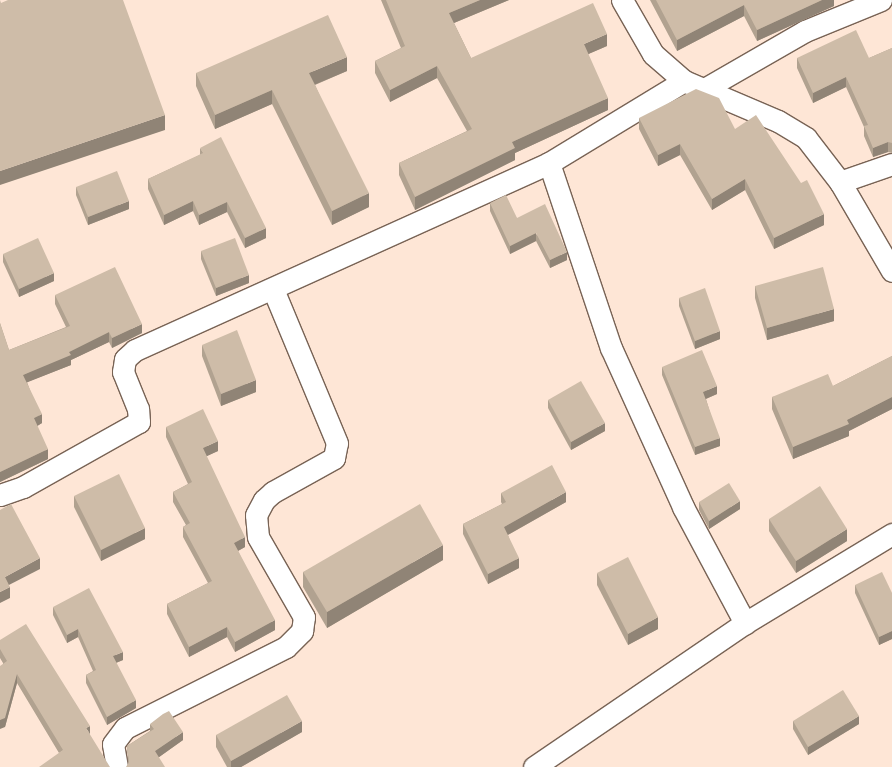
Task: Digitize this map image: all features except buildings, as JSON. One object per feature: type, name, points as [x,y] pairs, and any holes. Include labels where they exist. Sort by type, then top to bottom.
[{"type":"street","points":[[622,0],[653,54],[684,81],[706,88],[778,121],[806,138],[840,182],[892,271]]},
{"type":"street","points":[[706,88],[805,31],[881,0]]},
{"type":"street","points":[[0,495],[23,487],[139,422],[138,409],[123,372],[128,355],[549,162],[684,81]]},
{"type":"street","points":[[549,162],[611,348],[683,507],[745,623]]},
{"type":"street","points":[[840,182],[892,164]]},
{"type":"street","points":[[117,767],[112,744],[125,728],[286,647],[302,631],[304,617],[258,537],[256,515],[264,500],[273,492],[334,458],[337,443],[273,289]]},
{"type":"street","points":[[534,767],[745,623],[892,534]]}]
